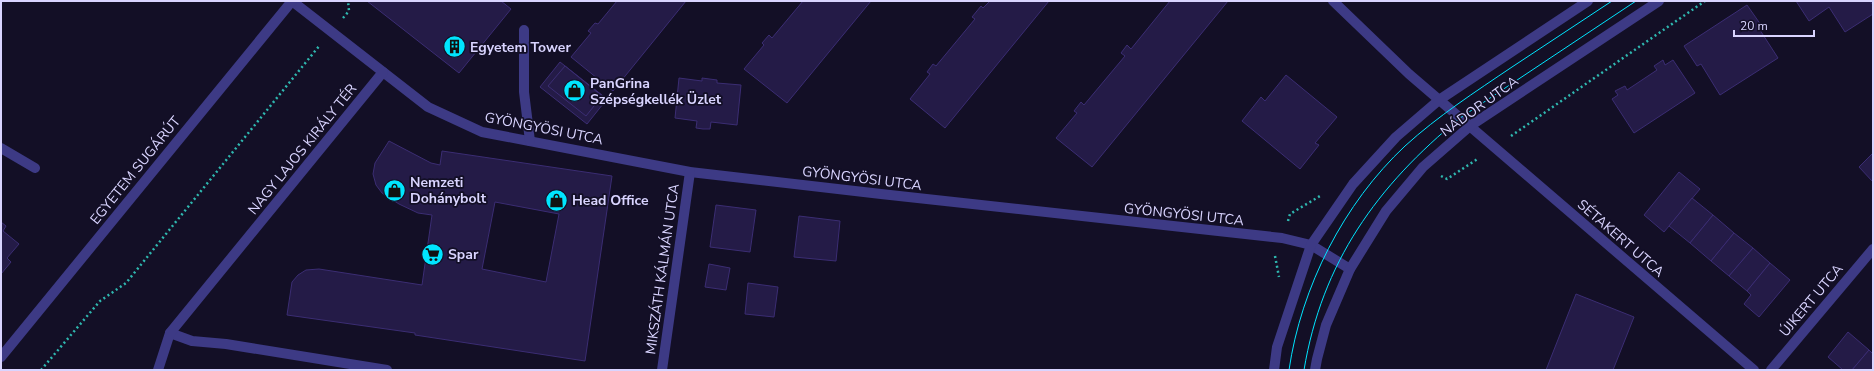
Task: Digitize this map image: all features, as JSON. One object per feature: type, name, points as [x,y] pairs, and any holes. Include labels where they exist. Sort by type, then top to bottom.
[{"type":"street","points":[[292,1],[383,72]]},
{"type":"street","name":"EGYETEM SUGÁRÚT","points":[[1,357],[292,1]]},
{"type":"street","name":"SÉTAKERT UTCA","points":[[1333,1],[1409,74],[1754,370]]},
{"type":"street","name":"NÁDOR UTCA","points":[[1274,370],[1277,347],[1311,245],[1353,184],[1396,137],[1439,100],[1588,1]]},
{"type":"street","name":"NÁDOR UTCA","points":[[1315,370],[1326,325],[1350,269],[1386,211],[1422,167],[1470,126],[1660,1]]},
{"type":"street","points":[[524,30],[524,92],[530,140]]},
{"type":"street","name":"GYÖNGYÖSI UTCA","points":[[383,72],[428,107],[482,132],[530,140],[690,172],[1282,238],[1311,245],[1350,269]]},
{"type":"street","name":"NAGY LAJOS KIRÁLY TÉR","points":[[170,333],[383,72]]},
{"type":"street","points":[[1,148],[35,168]]},
{"type":"street","name":"MIKSZÁTH KÁLMÁN UTCA","points":[[662,370],[690,172]]},
{"type":"street","name":"ÚJKERT UTCA","points":[[1772,370],[1873,249]]},
{"type":"street","points":[[158,370],[170,333],[192,341],[226,344],[387,370]]},
{"type":"path","points":[[41,370],[100,301],[126,283],[349,11],[348,1]]},
{"type":"path","points":[[1517,132],[1705,1]]},
{"type":"path","points":[[1268,255],[1275,256]]},
{"type":"building","name":"Egyetem Tower","points":[[367,1],[501,1],[511,9],[459,73]]},
{"type":"building","points":[[617,1],[686,1],[613,91],[571,57],[591,33],[588,31],[595,23],[598,24]]},
{"type":"building","points":[[803,1],[871,1],[787,103],[744,69],[764,45],[762,43],[769,35],[772,38]]},
{"type":"building","points":[[990,1],[1049,1],[945,128],[910,99],[930,74],[927,72],[933,64],[936,66],[975,19],[972,17],[981,6],[983,8]]},
{"type":"building","points":[[1170,1],[1228,1],[1092,167],[1056,138],[1077,113],[1074,111],[1081,102],[1084,105],[1125,56],[1121,53],[1127,45],[1131,49]]},
{"type":"building","points":[[1796,1],[1870,1],[1873,5],[1873,14],[1845,32],[1829,7],[1809,21]]},
{"type":"building","points":[[1747,5],[1761,25],[1758,27],[1778,58],[1720,95],[1701,64],[1697,66],[1684,46]]},
{"type":"building","points":[[1663,60],[1665,65],[1673,60],[1695,93],[1634,133],[1612,99],[1618,95],[1615,91],[1625,86],[1627,90],[1657,70],[1654,66]]},
{"type":"building","name":"PanGrina Szépségkellék Üzlet","points":[[560,62],[607,99],[587,124],[540,87]]},
{"type":"building","name":"PanGrina Szépségkellék Üzlet","points":[[565,66],[602,96],[586,116],[548,86]]},
{"type":"building","points":[[1286,75],[1337,117],[1315,143],[1319,145],[1300,169],[1242,121],[1261,97],[1265,101]]},
{"type":"building","points":[[679,78],[702,81],[702,78],[717,80],[717,83],[741,85],[737,125],[711,122],[710,129],[703,129],[696,128],[697,121],[675,118]]},
{"type":"building","points":[[389,141],[431,163],[440,165],[442,151],[612,176],[585,361],[415,335],[415,333],[287,315],[292,282],[298,275],[306,270],[319,269],[422,285],[432,215],[418,213],[399,204],[382,193],[376,185],[373,174],[375,163]],"holes":[[[495,202],[559,214],[546,282],[482,269]]]},
{"type":"building","points":[[1873,153],[1873,182],[1859,167]]},
{"type":"building","points":[[1679,172],[1700,189],[1664,232],[1644,215]]},
{"type":"building","points":[[1692,198],[1713,215],[1690,243],[1669,226]]},
{"type":"building","points":[[716,205],[756,210],[750,252],[710,247]]},
{"type":"building","points":[[1713,215],[1734,233],[1711,261],[1690,243]]},
{"type":"building","points":[[799,216],[840,221],[836,261],[794,257]]},
{"type":"building","points":[[1,222],[6,226],[3,231],[19,244],[7,258],[11,262],[1,274]]},
{"type":"building","points":[[1734,233],[1753,248],[1729,276],[1711,261]]},
{"type":"building","points":[[1753,248],[1770,263],[1747,291],[1729,276]]},
{"type":"building","points":[[1770,263],[1790,280],[1759,317],[1744,304],[1751,295],[1747,291]]},
{"type":"building","points":[[709,264],[730,268],[726,290],[705,287]]},
{"type":"building","points":[[748,283],[778,287],[774,317],[745,314]]},
{"type":"building","points":[[1576,294],[1634,317],[1613,370],[1546,370]]},
{"type":"building","points":[[1848,332],[1869,350],[1852,370],[1843,370],[1828,357]]},
{"type":"building","points":[[1869,350],[1873,354],[1873,370],[1852,370]]},
{"type":"tram line","points":[[1289,370],[1295,339],[1304,308],[1315,278],[1329,248],[1363,193],[1383,169],[1405,146],[1444,114],[1612,1]]},
{"type":"tram line","points":[[1304,370],[1312,331],[1324,295],[1339,261],[1358,229],[1379,199],[1403,171],[1430,144],[1460,118],[1636,1]]},
{"type":"place","name":"Egyetem Tower","points":[[454,47]]},
{"type":"place","name":"PanGrina Szépségkellék Üzlet","points":[[575,91]]},
{"type":"place","name":"Nemzeti Dohánybolt","points":[[394,190]]},
{"type":"place","name":"Head Office","points":[[556,200]]},
{"type":"place","name":"Spar","points":[[432,254]]}]
